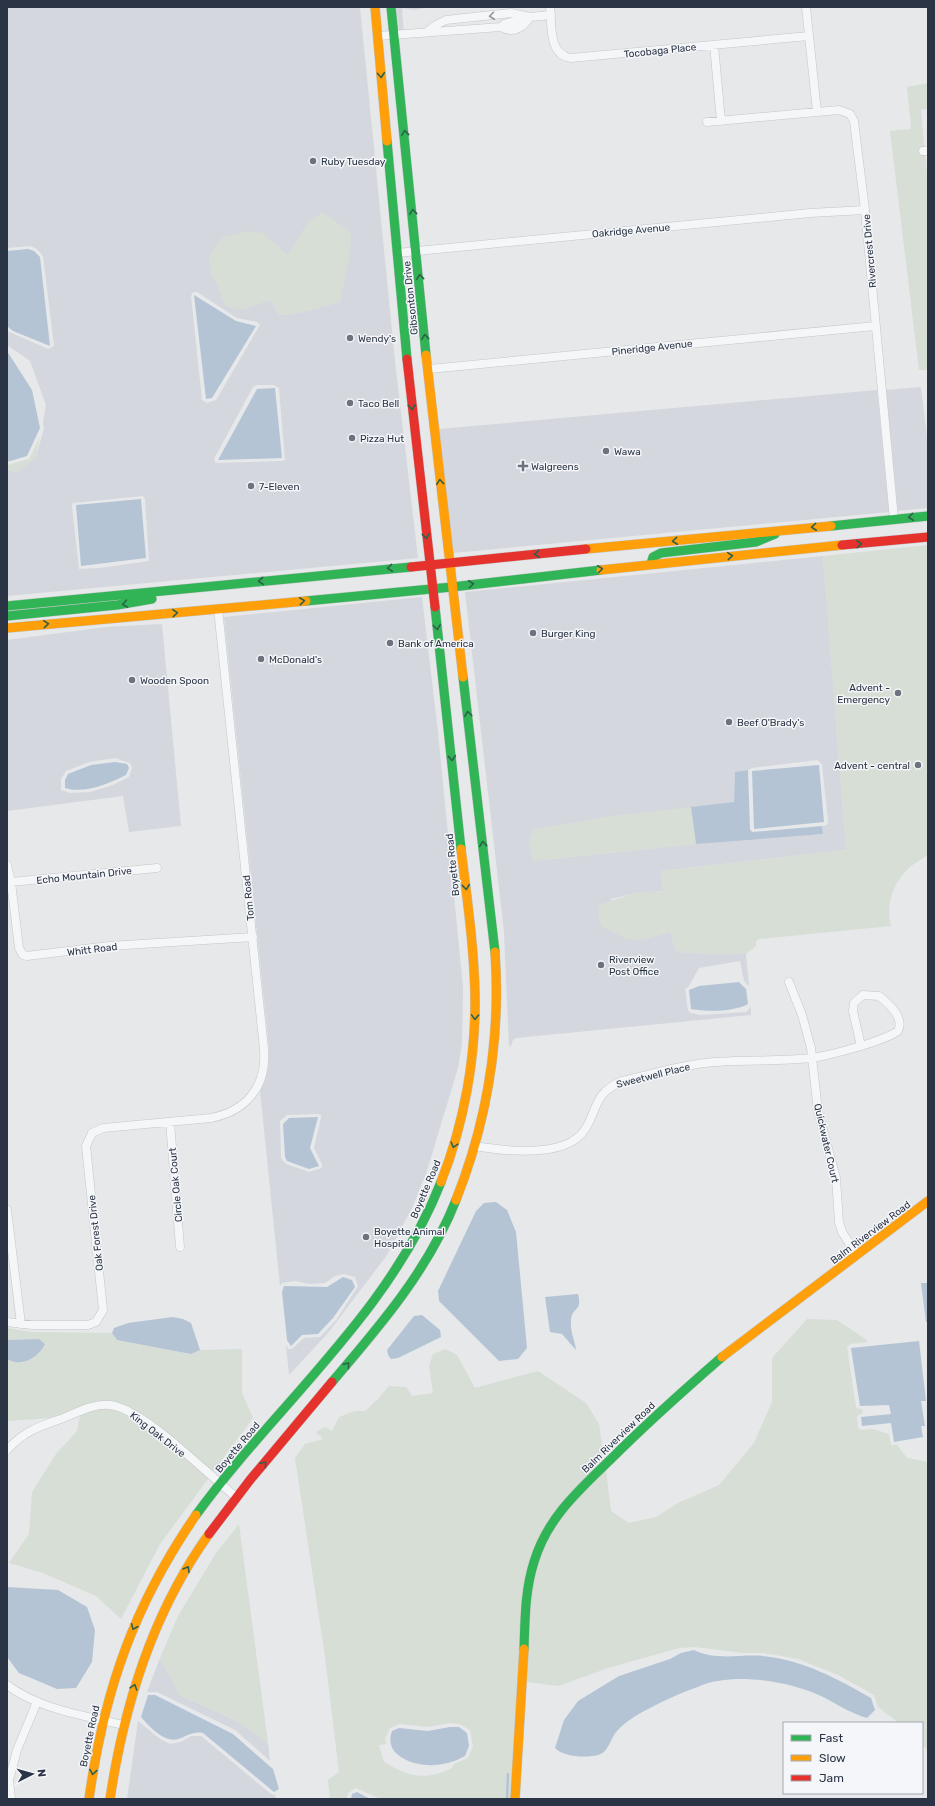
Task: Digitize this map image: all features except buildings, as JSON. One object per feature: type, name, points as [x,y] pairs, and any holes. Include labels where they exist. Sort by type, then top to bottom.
[{"type":"main road","name":"Gibsonton Drive","points":[[374,7],[378,36],[397,253],[429,564]]},
{"type":"main road","name":"Gibsonton Drive","points":[[391,7],[452,586]]},
{"type":"main road","points":[[7,628],[432,588],[651,564],[895,530],[928,516]]},
{"type":"main road","points":[[651,564],[653,557],[661,553],[756,542],[783,530]]},
{"type":"main road","points":[[7,606],[783,530],[895,530],[928,537]]},
{"type":"main road","name":"Boyette Road","points":[[89,1799],[103,1720],[126,1646],[150,1592],[195,1515],[349,1331],[388,1282],[401,1263],[434,1201],[450,1158],[464,1107],[473,1047],[475,975],[429,564]]},
{"type":"main road","points":[[110,1799],[123,1725],[134,1686],[163,1613],[203,1542],[236,1497],[364,1345],[402,1297],[426,1262],[449,1218],[465,1178],[475,1146],[486,1103],[494,1050],[496,980],[489,896],[452,586]]},
{"type":"main road","points":[[7,616],[117,605],[154,598],[176,589]]},
{"type":"main road","name":"Balm Riverview Road","points":[[515,1799],[527,1590],[534,1561],[549,1526],[567,1502],[587,1482],[655,1416],[725,1355],[928,1201]]},
{"type":"street","points":[[806,7],[817,112]]},
{"type":"street","points":[[428,32],[436,25],[446,20],[511,13],[530,17],[551,11]]},
{"type":"street","name":"Tocobaga Place","points":[[551,11],[556,49],[567,58],[809,36]]},
{"type":"street","points":[[378,36],[501,27],[508,30],[517,29],[522,27],[530,17]]},
{"type":"street","points":[[714,45],[721,121]]},
{"type":"street","name":"Rivercrest Drive","points":[[707,122],[842,110],[852,117],[855,127],[865,210],[895,530]]},
{"type":"street","name":"Oakridge Avenue","points":[[397,253],[802,213],[865,210]]},
{"type":"street","name":"Pineridge Avenue","points":[[428,369],[876,326]]},
{"type":"street","name":"Tom Road","points":[[170,1122],[210,1118],[230,1113],[244,1104],[258,1085],[263,1069],[264,1054],[253,937],[218,609]]},
{"type":"street","name":"Whitt Road","points":[[7,865],[11,882],[19,948],[23,955],[27,956],[109,946],[253,937]]},
{"type":"street","name":"Echo Mountain Drive","points":[[11,882],[157,868]]},
{"type":"street","name":"Quickwater Court","points":[[789,982],[806,1027],[812,1058],[818,1111],[836,1178],[839,1222],[842,1232],[857,1255]]},
{"type":"street","name":"Sweetwell Place","points":[[475,1146],[514,1150],[536,1150],[563,1146],[582,1134],[586,1128],[596,1102],[603,1093],[622,1081],[705,1063],[812,1058],[861,1046],[891,1035],[898,1031],[900,1027],[898,1016],[879,996],[863,996],[854,1003],[853,1011],[861,1046]]},
{"type":"street","name":"Circle Oak Court","points":[[170,1122],[180,1247]]},
{"type":"street","name":"Oak Forest Drive","points":[[7,1322],[21,1324],[88,1324],[96,1322],[103,1310],[86,1146],[92,1133],[104,1128],[170,1122]]},
{"type":"street","points":[[7,1210],[21,1324]]},
{"type":"street","name":"King Oak Drive","points":[[7,1450],[13,1443],[32,1428],[92,1407],[109,1405],[122,1407],[136,1414],[166,1437],[236,1497]]},
{"type":"street","points":[[7,1685],[37,1702],[55,1709],[123,1725]]},
{"type":"street","points":[[11,1799],[9,1780],[17,1750],[37,1702]]},
{"type":"shaded area","points":[[7,7],[360,7],[395,361],[418,558],[7,596],[7,470],[17,472],[36,457],[44,428],[43,422],[46,405],[30,361],[7,345],[7,331],[48,349],[54,346],[43,256],[37,249],[30,246],[7,248]],"holes":[[[323,213],[350,232],[340,302],[298,313],[279,315],[271,300],[225,305],[219,287],[211,273],[288,256],[309,221]],[[193,292],[197,292],[237,318],[257,322],[260,325],[216,400],[207,403],[202,400],[191,296]],[[257,385],[274,385],[279,388],[285,460],[216,463],[214,459],[253,387]],[[143,496],[145,499],[149,561],[100,568],[79,569],[72,506],[73,503]]]},
{"type":"shaded area","points":[[396,7],[430,7],[414,10],[403,8],[404,31],[399,31]]},
{"type":"shaded area","points":[[928,83],[928,108],[921,110],[928,185],[928,370],[919,370],[890,131],[910,129],[911,126],[907,87]]},
{"type":"shaded area","points":[[323,213],[351,232],[350,254],[340,302],[298,313],[279,315],[271,300],[241,310],[225,306],[219,287],[211,273],[209,254],[223,237],[247,231],[263,233],[288,255],[309,221]]},
{"type":"shaded area","points":[[921,387],[928,445],[928,508],[898,511],[886,390]]},
{"type":"shaded area","points":[[877,390],[889,512],[453,553],[439,429]]},
{"type":"shaded area","points":[[40,437],[36,457],[17,472],[7,470],[7,465],[29,459]]},
{"type":"shaded area","points":[[928,545],[928,855],[909,868],[897,882],[889,910],[891,926],[759,939],[756,941],[756,946],[746,954],[683,953],[675,950],[671,932],[646,939],[636,940],[627,939],[603,928],[599,922],[598,905],[636,893],[663,891],[661,871],[846,850],[823,556]]},
{"type":"shaded area","points":[[823,556],[846,850],[661,871],[663,891],[636,893],[611,899],[611,929],[618,934],[647,938],[671,932],[675,950],[683,953],[746,954],[749,986],[744,981],[740,961],[699,968],[689,986],[685,989],[688,1011],[691,1013],[700,1015],[746,1012],[751,1007],[751,1015],[516,1038],[513,1040],[511,1046],[509,1046],[504,932],[465,592]],"holes":[[[817,760],[822,764],[828,822],[827,825],[822,826],[823,834],[733,840],[532,861],[533,830],[606,817],[734,803],[735,772],[752,768]]]},
{"type":"shaded area","points":[[422,597],[438,732],[463,987],[462,1044],[458,1068],[426,1174],[412,1208],[387,1255],[328,1333],[289,1375],[286,1345],[288,1349],[292,1349],[304,1338],[320,1337],[337,1319],[358,1286],[355,1277],[343,1274],[335,1276],[325,1283],[309,1284],[295,1281],[282,1283],[280,1286],[260,1091],[268,1070],[269,1049],[224,617]],"holes":[[[287,1115],[321,1115],[314,1148],[322,1164],[322,1168],[309,1172],[286,1164],[281,1158],[280,1121]]]},
{"type":"shaded area","points":[[162,624],[181,826],[129,832],[123,796],[7,811],[7,640],[106,627]],"holes":[[[115,758],[130,763],[132,768],[129,777],[113,785],[90,792],[70,793],[61,790],[61,779],[66,771],[89,762]]]},
{"type":"shaded area","points":[[691,807],[696,844],[532,861],[529,840],[533,830],[606,817]]},
{"type":"shaded area","points":[[807,1319],[837,1320],[867,1340],[867,1342],[850,1344],[847,1347],[856,1407],[858,1409],[862,1409],[863,1413],[857,1416],[858,1428],[861,1430],[873,1429],[889,1434],[891,1445],[897,1445],[907,1458],[928,1462],[928,1750],[923,1746],[923,1722],[898,1722],[878,1707],[874,1695],[838,1675],[798,1659],[764,1653],[744,1653],[694,1647],[679,1648],[608,1668],[559,1686],[527,1682],[529,1623],[538,1564],[544,1546],[553,1528],[564,1512],[606,1470],[611,1511],[629,1523],[656,1517],[678,1503],[719,1485],[754,1443],[772,1402],[772,1358]]},
{"type":"shaded area","points":[[7,1328],[32,1332],[112,1333],[117,1340],[191,1354],[200,1350],[242,1349],[242,1393],[253,1418],[160,1544],[121,1619],[96,1596],[43,1573],[9,1563],[29,1534],[32,1492],[56,1454],[77,1431],[80,1416],[7,1421],[7,1359],[22,1363],[34,1358],[39,1339],[7,1340]]},
{"type":"shaded area","points":[[445,1349],[457,1355],[475,1388],[538,1371],[586,1403],[599,1424],[604,1459],[536,1542],[511,1799],[381,1799],[356,1788],[348,1793],[347,1799],[330,1799],[328,1780],[339,1772],[325,1657],[295,1458],[305,1444],[323,1439],[316,1432],[325,1427],[332,1431],[339,1417],[355,1411],[365,1411],[389,1386],[406,1387],[412,1396],[433,1393],[429,1366],[433,1354]],"holes":[[[450,1723],[460,1724],[470,1730],[473,1746],[468,1758],[454,1764],[452,1768],[434,1775],[417,1776],[401,1771],[384,1762],[379,1745],[387,1744],[385,1739],[390,1728],[400,1724],[428,1727]]]},
{"type":"shaded area","points":[[239,1524],[268,1743],[239,1722],[180,1695],[160,1658],[178,1616],[216,1553]]},
{"type":"shaded area","points":[[160,1658],[180,1695],[239,1722],[268,1743],[270,1761],[235,1730],[157,1692],[147,1692]]},
{"type":"shaded area","points":[[138,1721],[160,1739],[170,1744],[181,1742],[191,1736],[201,1736],[271,1794],[275,1795],[276,1799],[127,1799]]},
{"type":"water","points":[[28,249],[34,251],[40,257],[50,346],[13,331],[7,326],[7,251]]},
{"type":"water","points":[[194,295],[236,321],[256,326],[212,398],[206,399]]},
{"type":"water","points":[[7,351],[32,390],[40,428],[27,456],[7,462]]},
{"type":"water","points":[[275,388],[282,458],[218,460],[257,389]]},
{"type":"water","points":[[141,499],[146,558],[81,566],[76,505]]},
{"type":"water","points":[[115,762],[127,764],[129,768],[126,775],[104,785],[88,789],[73,790],[65,788],[65,780],[68,774],[91,765]]},
{"type":"water","points":[[819,765],[824,822],[754,829],[752,771]]},
{"type":"water","points":[[748,770],[750,829],[752,832],[822,826],[823,834],[696,844],[691,807],[734,802],[735,772]]},
{"type":"water","points":[[739,982],[746,989],[748,1004],[735,1009],[720,1011],[691,1009],[689,990],[699,986]]},
{"type":"water","points":[[318,1117],[310,1148],[319,1166],[309,1169],[287,1161],[285,1157],[283,1124],[289,1118]]},
{"type":"water","points":[[496,1202],[507,1210],[516,1232],[527,1348],[518,1359],[499,1361],[439,1301],[438,1291],[476,1211],[484,1203]]},
{"type":"water","points":[[343,1277],[352,1280],[355,1287],[333,1318],[318,1334],[302,1335],[291,1346],[287,1340],[282,1292],[284,1286],[327,1287]]},
{"type":"water","points":[[921,1283],[928,1283],[928,1322],[926,1322]]},
{"type":"water","points":[[578,1294],[579,1304],[573,1314],[571,1322],[571,1329],[576,1350],[562,1334],[550,1332],[545,1297]]},
{"type":"water","points":[[422,1315],[440,1330],[441,1337],[398,1358],[391,1359],[387,1350],[414,1316]]},
{"type":"water","points":[[173,1317],[183,1319],[191,1323],[200,1350],[191,1354],[117,1340],[112,1333],[114,1328],[128,1323]]},
{"type":"water","points":[[39,1339],[45,1344],[34,1357],[24,1362],[13,1362],[7,1359],[7,1340]]},
{"type":"water","points":[[919,1341],[926,1401],[921,1401],[925,1426],[921,1426],[923,1437],[894,1442],[891,1423],[862,1426],[861,1417],[891,1414],[889,1405],[860,1406],[851,1348]]},
{"type":"water","points":[[7,1587],[58,1590],[87,1607],[95,1630],[92,1662],[76,1688],[57,1689],[19,1673],[7,1657]]},
{"type":"water","points":[[694,1650],[719,1656],[763,1656],[778,1658],[806,1666],[833,1677],[871,1698],[875,1710],[867,1718],[849,1711],[821,1696],[793,1686],[761,1680],[728,1680],[700,1686],[668,1699],[634,1717],[615,1733],[605,1751],[598,1755],[575,1756],[563,1753],[555,1748],[564,1720],[578,1701],[619,1676],[670,1659],[681,1653]]},
{"type":"water","points":[[148,1695],[155,1695],[233,1734],[273,1769],[279,1789],[274,1792],[203,1733],[193,1733],[173,1740],[168,1739],[158,1733],[141,1717]]},
{"type":"water","points":[[459,1727],[467,1733],[469,1746],[465,1756],[439,1765],[421,1764],[404,1759],[395,1752],[390,1740],[392,1731],[399,1728],[428,1731]]},
{"type":"water","points":[[357,1792],[370,1799],[351,1799],[352,1794]]},
{"type":"waterway","points":[[507,1799],[508,1774]]},
{"type":"traffic: fast","points":[[391,7],[426,355]]},
{"type":"traffic: fast","points":[[387,141],[407,359]]},
{"type":"traffic: fast","points":[[831,526],[928,516]]},
{"type":"traffic: fast","points":[[651,564],[653,557],[661,553],[756,542],[775,534]]},
{"type":"traffic: fast","points":[[7,606],[411,567]]},
{"type":"traffic: fast","points":[[306,601],[452,587],[601,570]]},
{"type":"traffic: fast","points":[[7,616],[117,605],[152,599]]},
{"type":"traffic: fast","points":[[435,607],[461,849]]},
{"type":"traffic: fast","points":[[463,677],[495,952]]},
{"type":"traffic: fast","points":[[196,1515],[228,1474],[330,1356],[393,1274],[419,1229],[441,1182]]},
{"type":"traffic: fast","points":[[332,1382],[368,1340],[418,1273],[432,1250],[456,1200]]},
{"type":"traffic: fast","points":[[524,1649],[526,1605],[531,1573],[540,1546],[556,1518],[587,1482],[666,1407],[722,1357]]},
{"type":"traffic: slow","points":[[375,7],[387,141]]},
{"type":"traffic: slow","points":[[426,355],[463,677]]},
{"type":"traffic: slow","points":[[586,549],[831,526]]},
{"type":"traffic: slow","points":[[601,570],[842,545]]},
{"type":"traffic: slow","points":[[7,628],[306,601]]},
{"type":"traffic: slow","points":[[441,1182],[462,1114],[471,1067],[475,1019],[473,958],[461,849]]},
{"type":"traffic: slow","points":[[456,1200],[476,1139],[490,1078],[496,1016],[495,952]]},
{"type":"traffic: slow","points":[[722,1357],[928,1201]]},
{"type":"traffic: slow","points":[[89,1799],[95,1759],[103,1722],[113,1685],[125,1650],[155,1582],[196,1515]]},
{"type":"traffic: slow","points":[[110,1799],[124,1729],[144,1660],[172,1595],[189,1564],[209,1534]]},
{"type":"traffic: slow","points":[[515,1799],[524,1649]]},
{"type":"traffic: jam","points":[[407,359],[435,607]]},
{"type":"traffic: jam","points":[[842,545],[928,537]]},
{"type":"traffic: jam","points":[[411,567],[586,549]]},
{"type":"traffic: jam","points":[[209,1534],[250,1480],[332,1382]]},
{"type":"place","name":"Ruby Tuesday","points":[[313,161]]},
{"type":"place","name":"Wendy's","points":[[350,338]]},
{"type":"place","name":"Taco Bell","points":[[350,403]]},
{"type":"place","name":"Pizza Hut","points":[[352,438]]},
{"type":"place","name":"Wawa","points":[[606,451]]},
{"type":"place","name":"Walgreens","points":[[523,466]]},
{"type":"place","name":"7-Eleven","points":[[251,486]]},
{"type":"place","name":"Burger King","points":[[533,633]]},
{"type":"place","name":"Bank of America","points":[[390,643]]},
{"type":"place","name":"McDonald's","points":[[261,659]]},
{"type":"place","name":"Wooden Spoon","points":[[132,680]]},
{"type":"place","name":"Advent - Emergency","points":[[898,693]]},
{"type":"place","name":"Beef O'Brady's","points":[[729,722]]},
{"type":"place","name":"Advent - central","points":[[918,765]]},
{"type":"place","name":"Riverview Post Office","points":[[601,965]]},
{"type":"place","name":"Boyette Animal Hospital","points":[[366,1237]]}]
